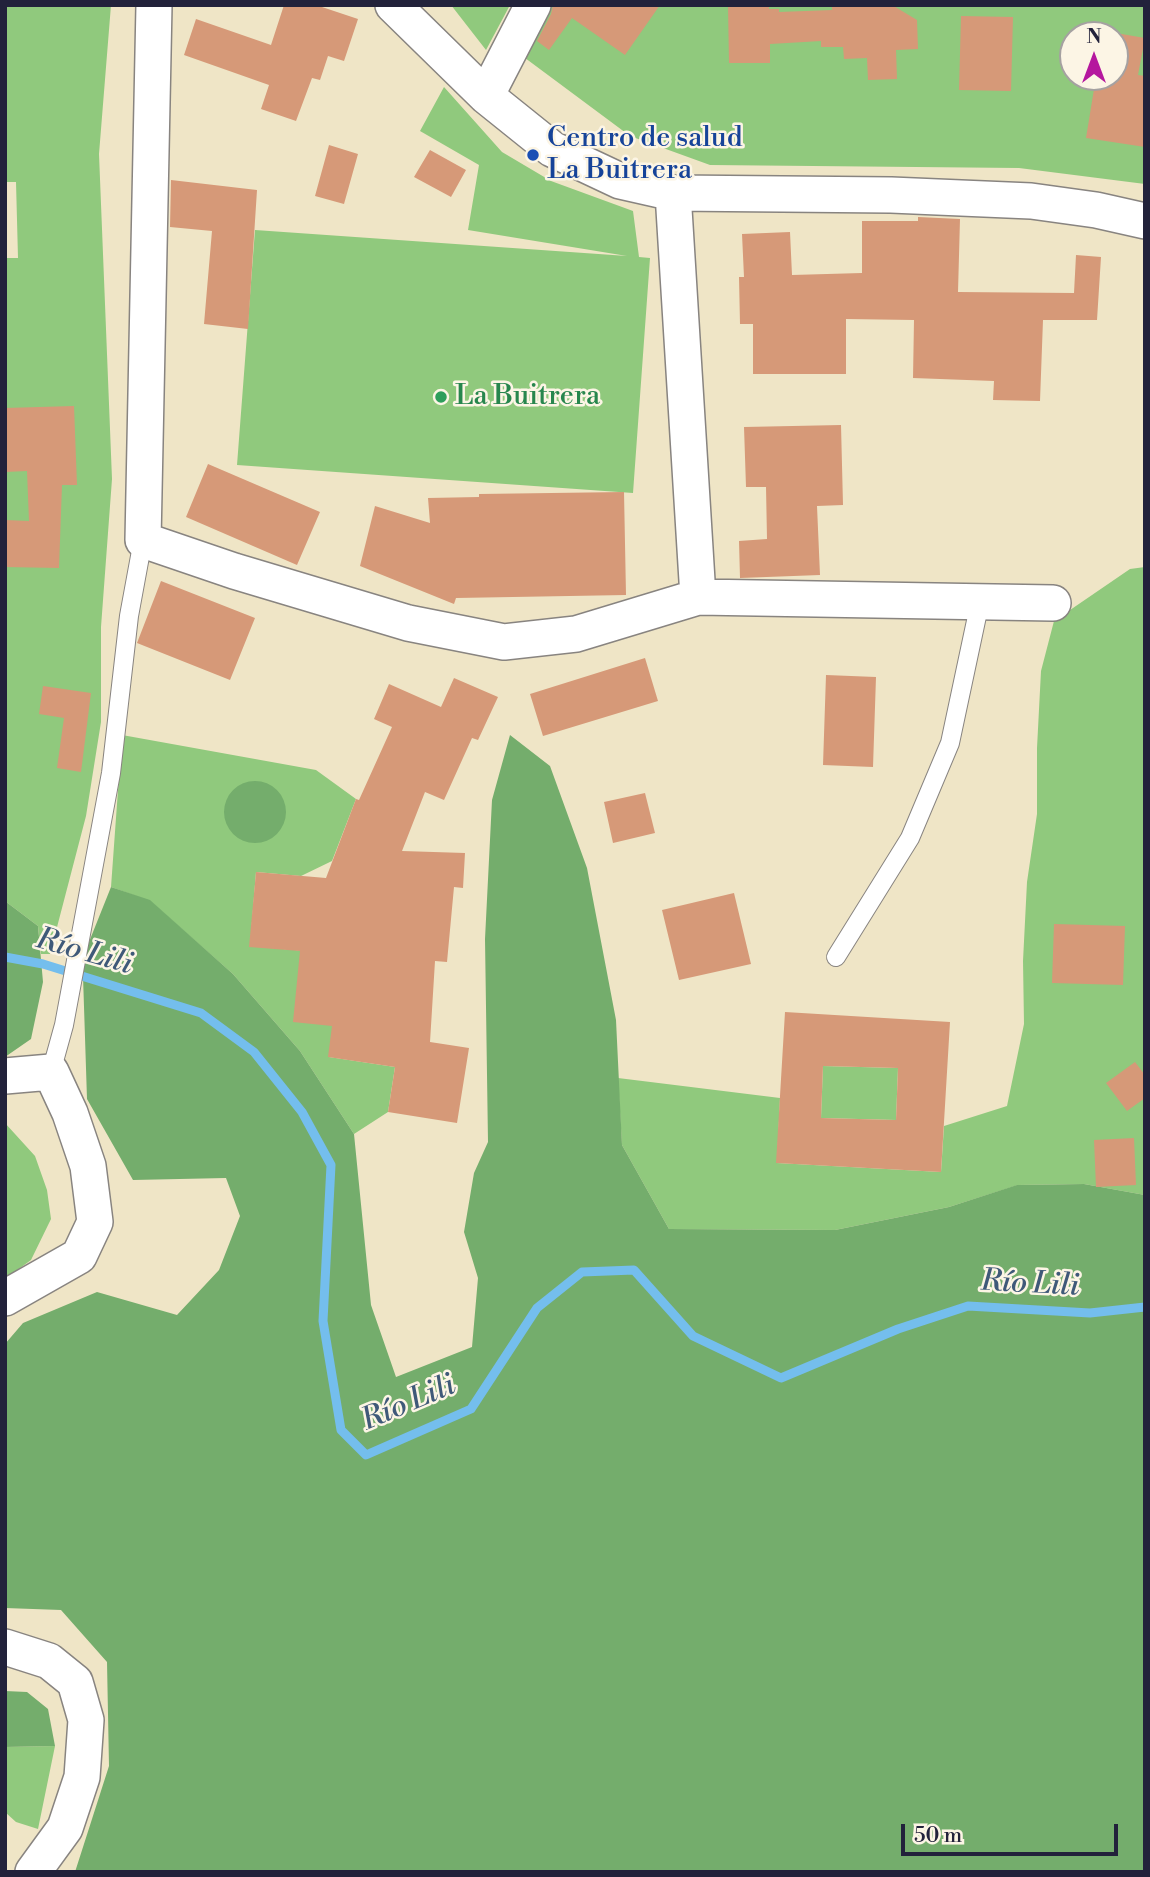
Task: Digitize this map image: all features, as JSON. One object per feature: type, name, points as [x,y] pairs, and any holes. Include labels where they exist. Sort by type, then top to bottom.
[{"type":"street","points":[[154,5],[143,540],[234,571],[408,623],[504,642],[576,634],[698,597],[1053,603]]},
{"type":"street","points":[[393,5],[486,96],[552,149],[620,181],[673,193],[891,194],[1031,201],[1096,210],[1145,221]]},
{"type":"street","points":[[486,96],[533,5]]},
{"type":"street","points":[[673,193],[698,597]]},
{"type":"street","points":[[5,1076],[51,1072],[70,1113],[88,1166],[95,1222],[79,1256],[5,1298]]},
{"type":"street","points":[[5,1647],[49,1661],[75,1682],[86,1720],[82,1777],[65,1828],[33,1872]]},
{"type":"lane","points":[[51,1072],[64,1025],[111,774],[129,616],[143,540]]},
{"type":"lane","points":[[836,957],[910,838],[950,743],[980,602]]},
{"type":"green space","points":[[5,5],[111,5],[99,154],[112,479],[101,627],[101,722],[86,816],[50,954],[41,954],[38,926],[5,901],[5,258],[18,258],[16,182],[5,182]]},
{"type":"green space","points":[[451,5],[510,5],[486,50]]},
{"type":"green space","points":[[542,5],[1145,5],[1145,184],[1019,168],[710,165],[630,136],[517,52]]},
{"type":"green space","name":"La Buitrera","points":[[444,87],[502,152],[551,181],[633,211],[639,257],[650,258],[633,493],[237,465],[255,230],[627,256],[468,230],[479,165],[420,131]]},
{"type":"green space","points":[[1145,567],[1145,1195],[1084,1184],[1018,1185],[949,1207],[835,1230],[669,1229],[622,1145],[618,1078],[780,1098],[777,1163],[941,1172],[944,1126],[1007,1106],[1024,1024],[1023,961],[1027,882],[1037,814],[1041,671],[1054,621],[1130,569]]},
{"type":"green space","points":[[122,735],[316,770],[356,799],[332,861],[301,876],[256,872],[250,946],[372,957],[329,1057],[395,1067],[388,1112],[354,1134],[300,1051],[233,974],[150,901],[111,887]]},
{"type":"green space","points":[[510,735],[550,766],[587,868],[616,1020],[622,1145],[669,1229],[835,1230],[949,1207],[1017,1185],[1084,1184],[1145,1195],[1145,1872],[75,1872],[109,1766],[107,1662],[61,1610],[5,1608],[5,1344],[23,1323],[97,1292],[177,1315],[219,1270],[240,1216],[226,1178],[133,1180],[87,1099],[83,976],[85,952],[111,887],[150,900],[233,974],[300,1051],[354,1134],[371,1305],[396,1377],[472,1347],[478,1278],[464,1232],[474,1173],[488,1142],[485,939],[492,800]]},
{"type":"green space","points":[[255,781],[277,790],[286,812],[277,834],[255,843],[233,834],[224,812],[233,790]]},
{"type":"green space","points":[[5,901],[38,926],[43,982],[31,1039],[5,1057]]},
{"type":"green space","points":[[823,1066],[898,1068],[896,1120],[821,1118]]},
{"type":"green space","points":[[5,1123],[35,1156],[47,1190],[51,1219],[31,1260],[5,1279]]},
{"type":"green space","points":[[5,1691],[27,1692],[48,1709],[55,1746],[5,1747]]},
{"type":"green space","points":[[55,1746],[38,1829],[16,1822],[5,1812],[5,1747]]},
{"type":"building","points":[[284,5],[316,5],[358,19],[344,61],[328,56],[320,80],[312,78],[296,121],[261,109],[269,85],[184,55],[196,19],[271,45]]},
{"type":"building","points":[[553,5],[660,5],[625,55],[572,18],[549,50],[537,41]]},
{"type":"building","points":[[728,5],[769,5],[769,9],[779,9],[779,12],[832,10],[832,5],[892,5],[917,20],[918,49],[896,50],[897,79],[868,80],[867,58],[844,59],[843,47],[821,47],[821,41],[770,44],[770,63],[729,63]]},
{"type":"building","points":[[961,16],[1013,17],[1011,91],[959,90]]},
{"type":"building","points":[[1129,35],[1145,38],[1138,75],[1145,76],[1145,147],[1086,138],[1094,91],[1129,91]]},
{"type":"building","points":[[329,145],[358,154],[344,204],[315,196]]},
{"type":"building","points":[[430,150],[466,170],[451,197],[414,177]]},
{"type":"building","points":[[171,180],[257,190],[248,329],[204,324],[212,231],[170,227]]},
{"type":"building","points":[[918,217],[960,219],[958,292],[1074,293],[1076,255],[1101,257],[1097,320],[1043,320],[1040,401],[993,400],[994,381],[913,378],[914,320],[846,319],[846,374],[753,374],[753,324],[740,324],[739,277],[744,277],[742,234],[790,232],[792,275],[862,273],[862,221],[918,221]]},
{"type":"building","points":[[74,406],[77,485],[62,485],[59,568],[5,567],[5,520],[29,521],[27,471],[5,472],[5,408]]},
{"type":"building","points":[[841,425],[843,505],[817,506],[820,575],[740,578],[739,541],[767,539],[766,487],[746,487],[744,427]]},
{"type":"building","points":[[208,464],[320,512],[297,565],[186,517]]},
{"type":"building","points":[[624,492],[626,595],[456,598],[454,604],[360,566],[375,506],[430,523],[428,498],[479,497],[479,494]]},
{"type":"building","points":[[161,581],[255,618],[230,680],[137,643]]},
{"type":"building","points":[[645,658],[658,701],[543,736],[530,694]]},
{"type":"building","points":[[826,675],[876,677],[873,767],[823,765]]},
{"type":"building","points":[[454,678],[498,697],[478,740],[472,738],[444,800],[425,792],[402,851],[465,853],[463,888],[454,887],[447,962],[435,961],[430,1042],[469,1048],[457,1123],[388,1112],[395,1067],[328,1057],[332,1026],[293,1022],[300,951],[249,947],[256,872],[326,878],[356,799],[359,800],[392,727],[374,719],[389,684],[441,707]]},
{"type":"building","points":[[43,686],[91,693],[81,772],[57,768],[64,718],[39,714]]},
{"type":"building","points":[[645,793],[655,833],[613,843],[604,802]]},
{"type":"building","points":[[734,893],[751,964],[679,980],[662,910]]},
{"type":"building","points":[[1054,924],[1125,926],[1123,985],[1052,983]]},
{"type":"building","points":[[785,1012],[950,1022],[941,1172],[776,1163]],"holes":[[[823,1066],[898,1068],[896,1120],[821,1118]]]},
{"type":"building","points":[[1135,1062],[1145,1075],[1145,1098],[1127,1111],[1106,1083]]},
{"type":"building","points":[[1134,1138],[1136,1185],[1096,1187],[1094,1140]]},
{"type":"waterway","name":"Río Lili","points":[[5,957],[43,964],[201,1013],[254,1052],[302,1112],[331,1165],[323,1321],[341,1430],[366,1455],[471,1409],[537,1308],[582,1272],[634,1270],[693,1336],[781,1378],[898,1329],[968,1306],[1090,1313],[1145,1307]]},
{"type":"place","name":"Centro de salud La Buitrera","points":[[533,155]]},
{"type":"place","name":"La Buitrera","points":[[441,397]]}]
